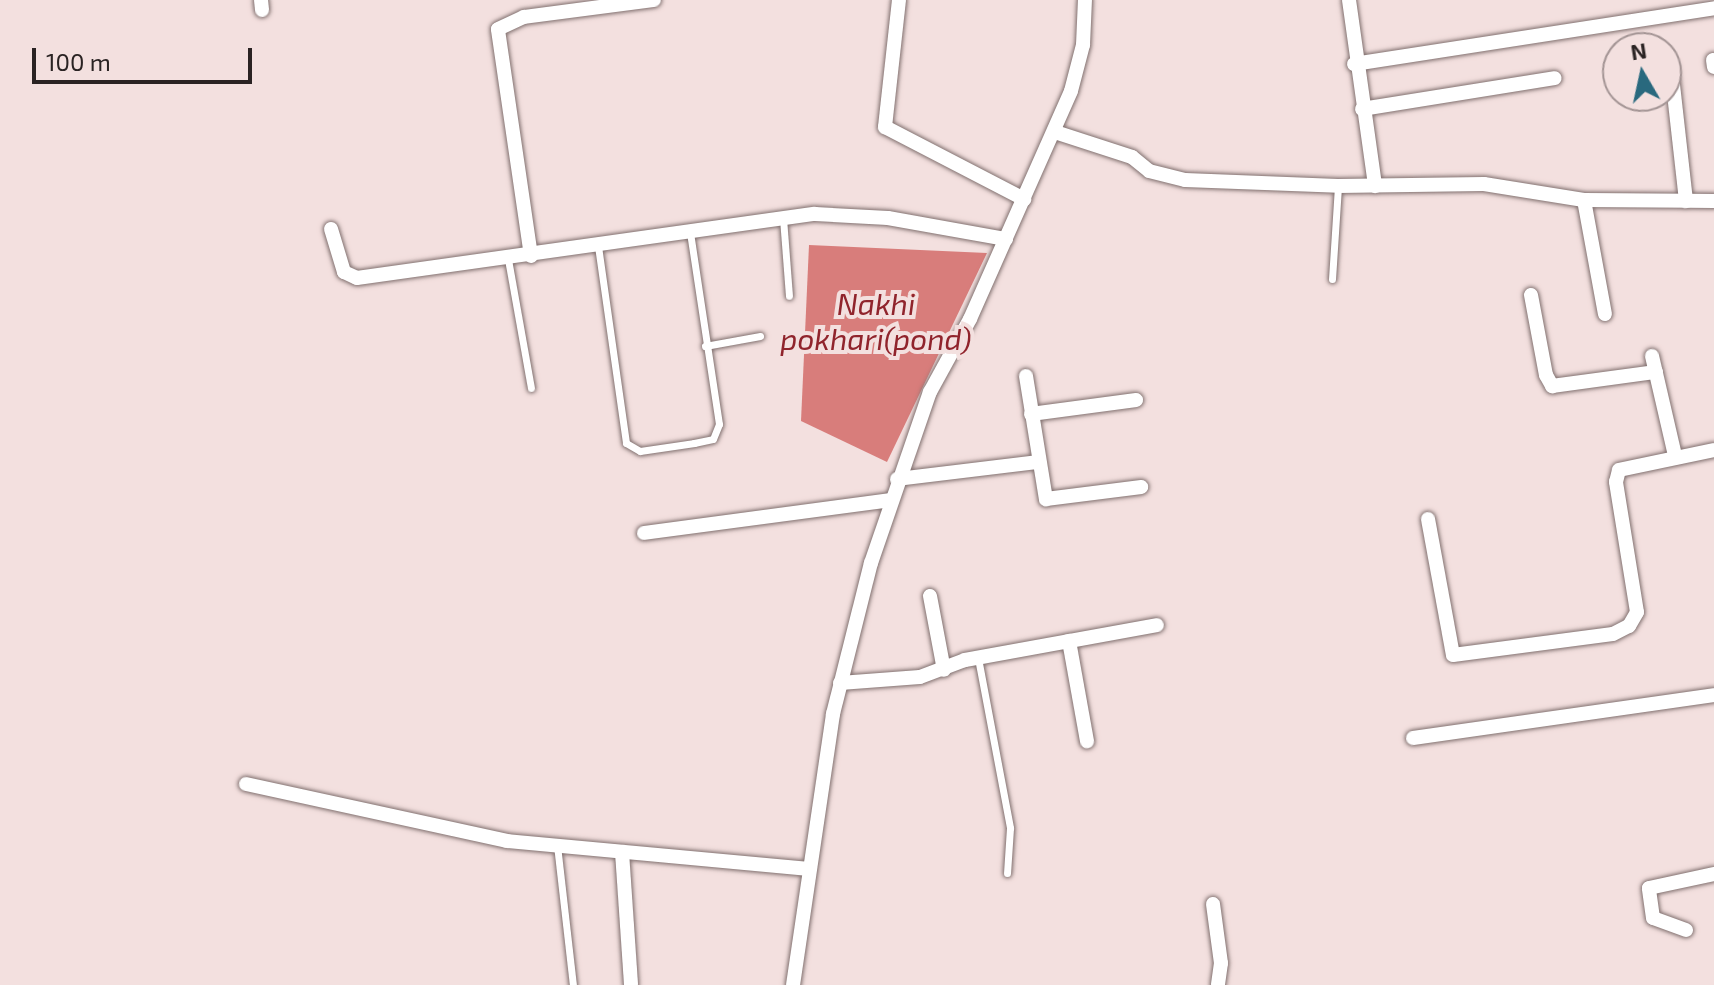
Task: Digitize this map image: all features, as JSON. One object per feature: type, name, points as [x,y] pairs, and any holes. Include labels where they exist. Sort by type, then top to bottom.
[{"type":"street","points":[[531,256],[498,29],[524,17],[654,0]]},
{"type":"street","points":[[899,0],[885,127],[1024,199]]},
{"type":"street","points":[[793,985],[808,869],[840,683],[890,500],[930,392],[1055,132],[1083,45],[1085,0]]},
{"type":"street","points":[[1349,0],[1354,64],[1375,186]]},
{"type":"street","points":[[1354,64],[1714,8]]},
{"type":"street","points":[[1713,60],[1714,67]]},
{"type":"street","points":[[1362,109],[1555,78]]},
{"type":"street","points":[[1676,112],[1686,201]]},
{"type":"street","points":[[1055,132],[1132,157],[1149,171],[1185,180],[1338,186],[1484,184],[1584,200],[1714,201]]},
{"type":"street","points":[[1584,200],[1605,314]]},
{"type":"street","points":[[331,229],[344,272],[357,278],[531,256],[783,217],[845,214],[1006,239]]},
{"type":"street","points":[[1531,295],[1546,375],[1552,386],[1656,372]]},
{"type":"street","points":[[1652,356],[1675,456]]},
{"type":"street","points":[[1026,376],[1043,492],[1052,501],[1141,487]]},
{"type":"street","points":[[1031,414],[1136,400]]},
{"type":"street","points":[[1428,519],[1453,655],[1613,634],[1629,626],[1637,612],[1617,476],[1626,466],[1714,450]]},
{"type":"street","points":[[897,479],[1038,462]]},
{"type":"street","points":[[644,533],[890,500]]},
{"type":"street","points":[[930,596],[944,670]]},
{"type":"street","points":[[840,683],[920,677],[978,658],[1157,625]]},
{"type":"street","points":[[1069,641],[1087,741]]},
{"type":"street","points":[[1413,738],[1714,695]]},
{"type":"street","points":[[246,784],[371,815],[557,845],[808,869]]},
{"type":"street","points":[[622,852],[631,985]]},
{"type":"street","points":[[1686,930],[1653,918],[1649,888],[1714,874]]},
{"type":"street","points":[[1213,904],[1221,963],[1218,985]]},
{"type":"lane","points":[[1332,279],[1338,186]]},
{"type":"lane","points":[[783,217],[789,296]]},
{"type":"lane","points":[[598,246],[630,450],[703,442],[718,432],[690,232]]},
{"type":"lane","points":[[508,259],[531,388]]},
{"type":"lane","points":[[705,346],[760,336]]},
{"type":"lane","points":[[978,658],[1010,828],[1007,873]]},
{"type":"lane","points":[[557,845],[573,985]]},
{"type":"water","name":"Nakhi pokhari(pond)","points":[[809,245],[987,253],[887,462],[801,421]]}]
